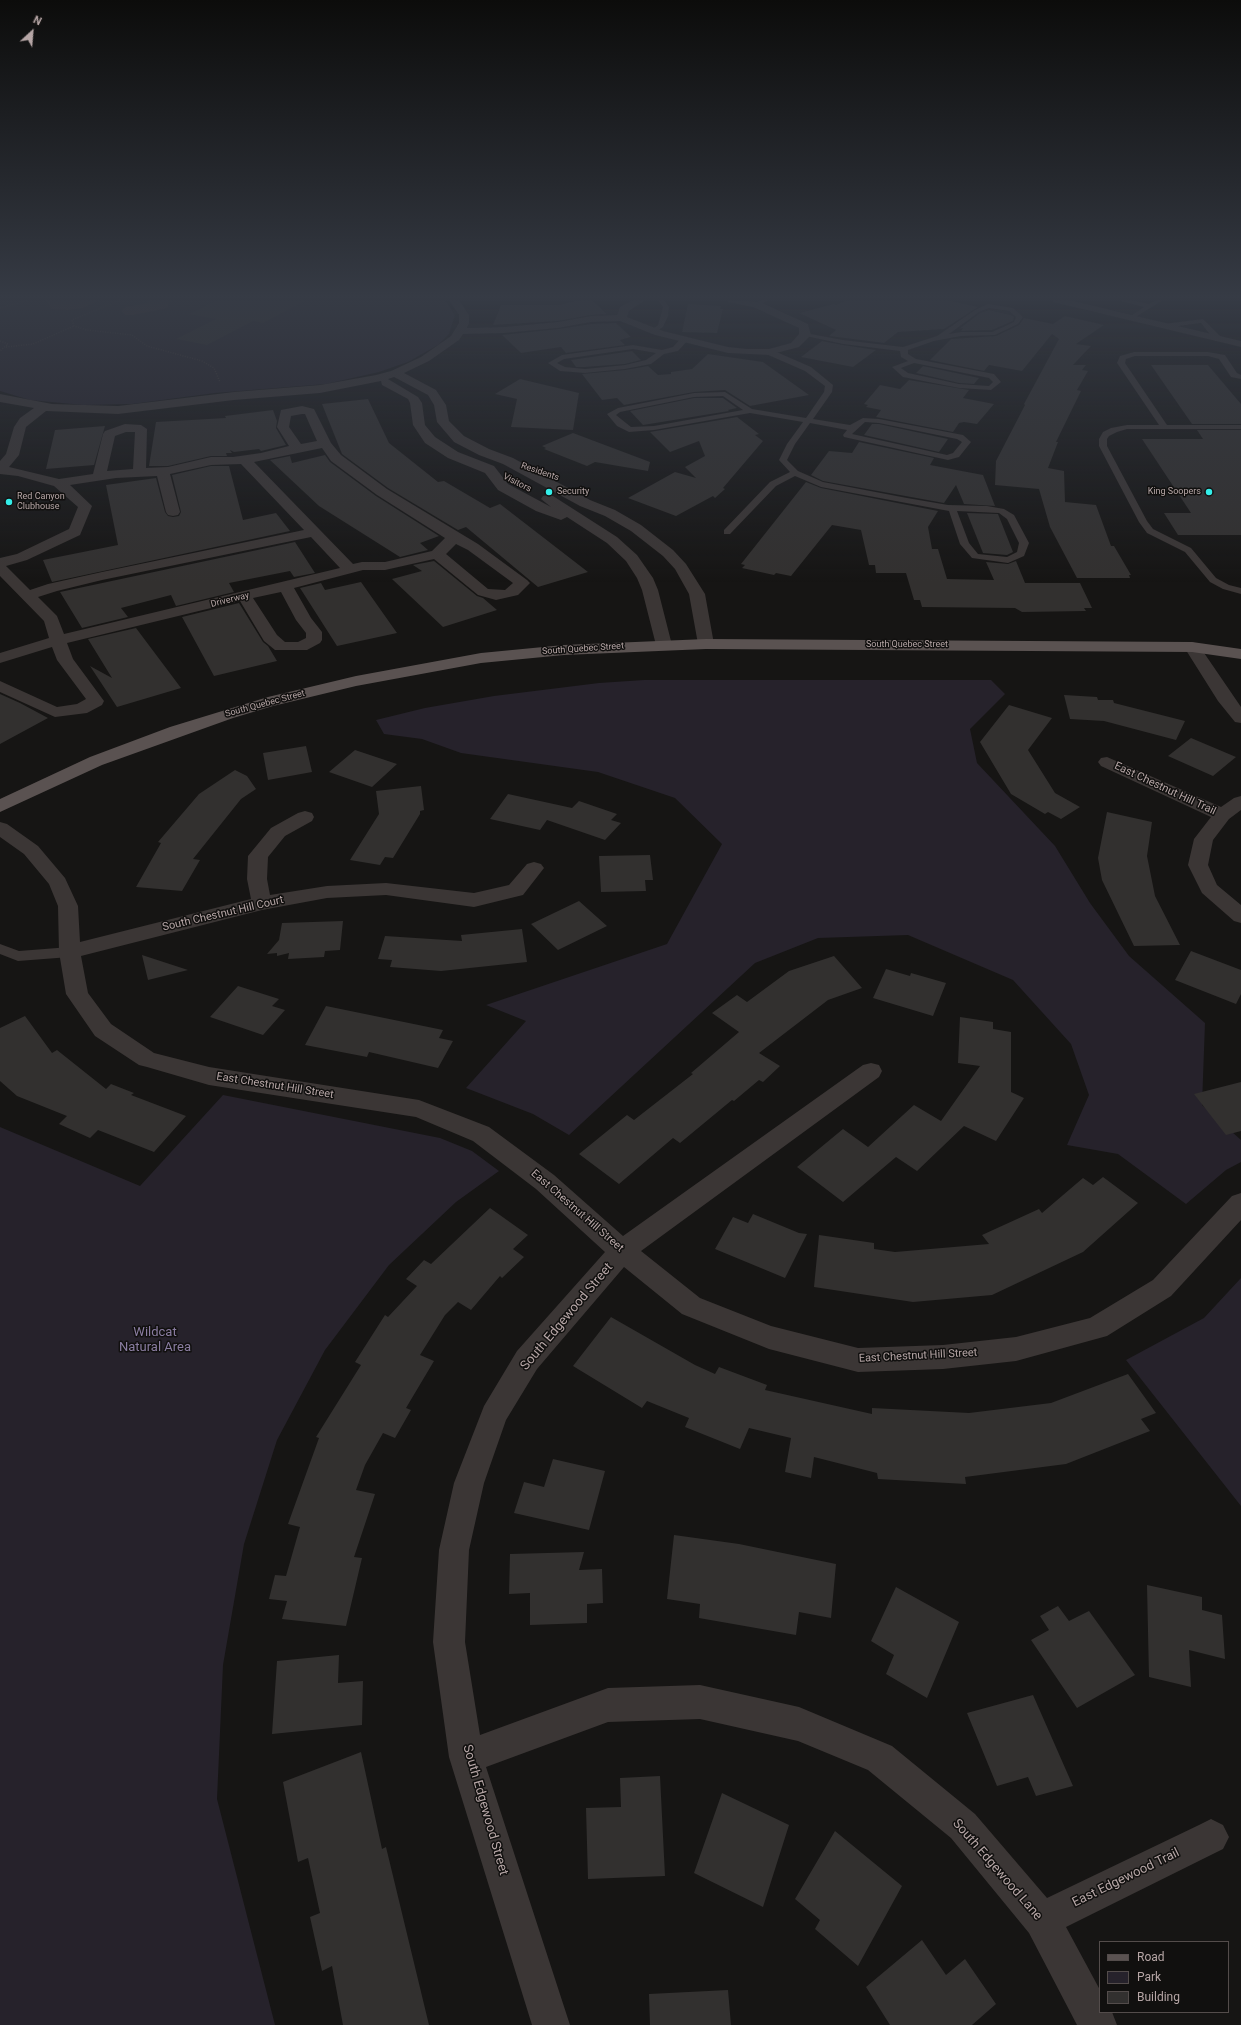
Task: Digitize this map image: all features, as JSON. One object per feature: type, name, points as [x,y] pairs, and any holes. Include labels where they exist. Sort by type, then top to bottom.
[{"type":"main road","name":"South Quebec Street","points":[[1192,647],[1241,639]]},
{"type":"main road","name":"South Quebec Street","points":[[0,806],[58,778],[136,745],[227,714],[308,692],[396,672],[481,658],[564,650],[706,644],[1192,647],[1241,654]]},
{"type":"street","points":[[0,398],[43,407],[68,409],[136,409],[252,394]]},
{"type":"street","points":[[408,394],[412,397],[416,403],[419,425],[430,440],[452,455],[489,470],[503,487],[540,508],[585,522],[623,548],[639,568],[650,590],[664,645]]},
{"type":"street","name":"Visitors","points":[[434,394],[440,405],[444,422],[459,439],[484,452],[508,461],[567,494],[610,513],[652,540],[682,567],[697,594],[706,644]]},
{"type":"street","points":[[0,470],[12,455],[20,428],[24,421],[43,407]]},
{"type":"street","points":[[51,420],[68,409]]},
{"type":"street","points":[[296,448],[284,427],[285,413],[302,410],[310,412],[325,444],[336,458],[382,492],[454,537],[473,547],[522,583],[513,592],[499,596],[483,592],[437,554],[454,537]]},
{"type":"street","points":[[99,477],[110,434],[125,428],[141,429],[139,473]]},
{"type":"street","points":[[16,444],[32,431]]},
{"type":"street","points":[[0,470],[19,472],[59,483],[99,477],[163,471],[211,461],[245,460],[296,448],[325,444]]},
{"type":"street","points":[[245,460],[349,569]]},
{"type":"street","points":[[163,471],[173,512]]},
{"type":"street","points":[[9,484],[36,477]]},
{"type":"street","points":[[0,563],[22,557],[75,532],[85,506],[59,483]]},
{"type":"street","points":[[27,596],[102,576],[314,532]]},
{"type":"street","name":"Driverway","points":[[0,658],[58,640],[285,586],[349,569],[362,566],[385,566],[437,554]]},
{"type":"street","points":[[0,568],[51,619],[66,660],[96,701],[81,709],[55,712],[0,686]]},
{"type":"street","points":[[244,596],[260,619],[270,638],[281,647],[301,647],[314,640],[314,632],[304,620],[285,586]]},
{"type":"street","points":[[1192,647],[1224,697],[1241,718]]},
{"type":"street","name":"East Chestnut Hill Trail","points":[[1107,762],[1222,815]]},
{"type":"street","points":[[1241,802],[1222,815],[1204,839],[1198,865],[1209,888],[1241,916]]},
{"type":"street","points":[[262,903],[257,879],[258,856],[278,832],[304,817]]},
{"type":"street","name":"East Chestnut Hill Street","points":[[0,828],[31,850],[58,882],[68,906],[70,952],[77,994],[103,1030],[147,1059],[209,1076],[419,1109],[481,1134],[545,1182],[622,1251],[691,1306],[769,1337],[858,1360],[943,1357],[1016,1349],[1097,1328],[1162,1288],[1241,1203]]},
{"type":"street","name":"South Chestnut Hill Court","points":[[70,952],[262,903],[327,892],[386,889],[474,900],[516,890],[534,868]]},
{"type":"street","name":"South Edgewood Street","points":[[551,2025],[466,1757],[449,1642],[454,1550],[469,1483],[494,1415],[527,1360],[622,1251],[871,1071]]},
{"type":"street","name":"South Edgewood Lane","points":[[466,1757],[608,1705],[700,1702],[800,1724],[880,1758],[963,1826],[1042,1920],[1098,2025]]},
{"type":"street","name":"East Edgewood Trail","points":[[1042,1920],[1211,1837]]},
{"type":"lane","points":[[709,394],[694,395],[618,410],[611,414],[620,424],[629,430],[654,428],[750,411],[852,428],[864,420],[879,421],[960,437],[967,442],[956,455],[948,458],[847,435],[852,428]]},
{"type":"lane","points":[[725,394],[750,411]]},
{"type":"lane","points":[[826,394],[790,444],[783,460],[795,473],[821,484],[952,508],[1002,511],[1011,517],[1024,543],[1021,554],[1008,560],[975,556],[965,544],[952,508]]},
{"type":"lane","points":[[1142,394],[1164,426]]},
{"type":"lane","points":[[1241,427],[1134,427],[1114,430],[1106,434],[1103,440],[1103,446],[1143,522],[1150,531],[1188,550],[1213,580],[1226,587],[1241,591]]},
{"type":"lane","points":[[727,532],[773,484],[795,473]]},
{"type":"lane","points":[[0,949],[18,956],[70,952]]},
{"type":"green space","points":[[12,394],[204,394],[132,404],[83,405],[30,400]]},
{"type":"green space","points":[[644,680],[991,680],[1005,694],[970,729],[977,763],[1055,846],[1090,903],[1129,956],[1205,1023],[1202,1105],[1241,1140],[1241,1162],[1226,1170],[1186,1204],[1118,1154],[1067,1145],[1089,1095],[1071,1044],[1013,980],[908,935],[818,938],[755,963],[569,1135],[533,1114],[466,1088],[526,1021],[486,1005],[667,944],[722,844],[675,798],[598,772],[461,753],[422,739],[384,734],[376,720],[425,708],[494,696],[599,683]]},
{"type":"green space","name":"Wildcat Natural Area","points":[[223,1095],[440,1138],[472,1151],[499,1171],[456,1202],[389,1265],[325,1350],[277,1440],[244,1544],[223,1665],[217,1799],[275,2025],[0,2025],[0,1127],[140,1186]]},
{"type":"green space","points":[[1241,1278],[1241,1506],[1126,1360],[1204,1318]]},
{"type":"building","points":[[497,394],[579,394],[573,430],[511,427],[517,399]]},
{"type":"building","points":[[598,394],[681,394],[624,405],[617,398],[602,400]]},
{"type":"building","points":[[732,394],[809,395],[750,406]]},
{"type":"building","points":[[872,394],[966,394],[963,398],[994,404],[977,424],[964,422],[959,423],[953,432],[876,417],[881,410],[866,407],[868,405],[864,404]]},
{"type":"building","points":[[1029,394],[1079,394],[1056,442],[1058,442],[1048,468],[1064,471],[1065,502],[1096,505],[1111,546],[1114,546],[1131,575],[1129,575],[1130,578],[1077,578],[1050,527],[1039,489],[995,485],[996,461],[1025,405],[1024,404]]},
{"type":"building","points":[[1172,394],[1233,394],[1241,404],[1241,424],[1192,424]]},
{"type":"building","points":[[694,398],[723,398],[737,408],[728,410],[729,411],[643,425],[630,411]]},
{"type":"building","points":[[368,399],[389,443],[438,482],[444,481],[490,508],[500,504],[588,572],[538,587],[466,527],[458,530],[388,488],[342,454],[322,404]]},
{"type":"building","points":[[273,410],[277,421],[276,428],[286,445],[261,451],[259,449],[234,452],[230,450],[232,453],[226,453],[227,456],[211,456],[168,466],[149,466],[156,422],[226,418],[225,416]]},
{"type":"building","points":[[737,417],[759,434],[755,435],[763,441],[723,488],[725,489],[715,498],[713,496],[676,516],[628,498],[675,472],[696,478],[685,467],[705,456],[699,441],[670,452],[650,432]]},
{"type":"building","points":[[872,424],[879,424],[948,439],[939,452],[864,435]]},
{"type":"building","points":[[105,426],[94,465],[46,469],[55,430]]},
{"type":"building","name":"King Soopers","points":[[1197,430],[1241,430],[1241,535],[1178,535],[1164,513],[1191,513],[1142,439],[1203,439]]},
{"type":"building","points":[[573,433],[650,462],[648,471],[595,462],[587,466],[544,449],[546,448],[542,446]]},
{"type":"building","points":[[859,442],[934,458],[930,465],[983,475],[995,506],[964,504],[956,485],[944,503],[823,481],[811,475],[829,451],[852,453]]},
{"type":"building","points":[[325,455],[330,462],[376,496],[439,536],[420,543],[428,550],[400,557],[319,506],[270,460],[290,456],[292,463]]},
{"type":"building","points":[[211,466],[229,466],[243,520],[276,513],[290,531],[52,582],[43,560],[118,545],[106,485],[156,478],[165,512],[168,516],[179,516],[181,512],[172,475]]},
{"type":"building","points":[[806,482],[821,488],[938,511],[928,527],[932,549],[938,549],[947,579],[994,580],[986,562],[1008,564],[1016,561],[1025,583],[1080,583],[1092,608],[1084,608],[1086,611],[1022,612],[1015,608],[922,607],[920,600],[914,600],[906,573],[876,573],[875,565],[869,565],[861,530],[832,525],[791,576],[776,573],[774,575],[742,568],[745,565],[741,564]]},
{"type":"building","points":[[967,513],[998,514],[1013,552],[1007,555],[983,553]]},
{"type":"building","points":[[295,542],[315,573],[294,577],[290,571],[229,583],[234,592],[176,606],[171,595],[121,608],[128,617],[82,628],[60,592]]},
{"type":"building","points":[[434,561],[477,596],[483,598],[497,610],[443,627],[392,579],[422,571],[413,565]]},
{"type":"building","points":[[361,582],[397,633],[337,646],[300,588],[321,583],[325,590]]},
{"type":"building","points":[[239,603],[263,642],[268,646],[277,661],[214,676],[182,617]]},
{"type":"building","points":[[136,628],[181,688],[117,707],[90,666],[112,678],[88,639]]},
{"type":"building","points":[[0,694],[20,703],[48,718],[0,744]]},
{"type":"building","points":[[1064,695],[1097,697],[1098,700],[1113,700],[1114,703],[1185,721],[1176,740],[1104,721],[1070,719]]},
{"type":"building","points":[[1009,705],[1052,718],[1028,750],[1055,793],[1080,807],[1061,819],[1048,812],[1045,814],[1011,794],[980,742]]},
{"type":"building","points":[[1191,738],[1236,757],[1213,776],[1168,756]]},
{"type":"building","points":[[306,746],[312,772],[268,780],[263,753]]},
{"type":"building","points":[[355,750],[397,764],[372,787],[329,772]]},
{"type":"building","points":[[235,770],[247,776],[256,789],[241,799],[193,859],[200,860],[182,891],[136,887],[161,843],[158,842],[199,794]]},
{"type":"building","points":[[421,786],[424,810],[420,811],[420,814],[393,858],[385,857],[380,865],[350,860],[379,814],[376,791]]},
{"type":"building","points":[[508,794],[572,808],[579,801],[617,814],[611,820],[621,823],[605,840],[547,820],[540,830],[490,819]]},
{"type":"building","points":[[1107,812],[1152,822],[1147,856],[1155,896],[1180,945],[1134,946],[1102,880],[1098,858]]},
{"type":"building","points":[[650,855],[653,880],[645,880],[646,891],[601,892],[599,856]]},
{"type":"building","points":[[579,901],[607,926],[558,950],[531,924]]},
{"type":"building","points":[[343,921],[340,950],[325,951],[324,957],[288,959],[289,953],[277,956],[277,953],[267,954],[279,940],[282,923]]},
{"type":"building","points":[[522,929],[527,962],[441,971],[390,967],[392,960],[378,959],[385,936],[462,941],[461,935]]},
{"type":"building","points":[[1191,951],[1241,970],[1241,994],[1236,1004],[1175,980]]},
{"type":"building","points":[[142,955],[188,970],[148,980]]},
{"type":"building","points":[[834,956],[862,988],[828,1000],[759,1053],[780,1066],[763,1082],[759,1080],[680,1143],[673,1138],[619,1184],[579,1154],[627,1115],[634,1120],[693,1074],[691,1073],[739,1032],[712,1013],[737,995],[747,1002],[789,971]]},
{"type":"building","points":[[886,969],[910,976],[911,973],[946,983],[933,1016],[873,998]]},
{"type":"building","points":[[238,986],[279,999],[272,1006],[285,1010],[263,1035],[210,1017]]},
{"type":"building","points":[[326,1006],[443,1030],[439,1038],[453,1041],[438,1068],[369,1052],[367,1057],[305,1045]]},
{"type":"building","points":[[25,1016],[52,1053],[57,1050],[106,1089],[111,1084],[134,1093],[131,1095],[186,1116],[154,1152],[98,1130],[90,1138],[59,1124],[67,1116],[17,1096],[0,1081],[0,1028]]},
{"type":"building","points":[[960,1017],[993,1022],[993,1029],[1011,1032],[1011,1092],[1024,1098],[996,1141],[964,1126],[917,1171],[896,1157],[843,1202],[797,1167],[843,1129],[868,1147],[914,1105],[941,1121],[980,1066],[958,1063]]},
{"type":"building","points":[[1241,1082],[1241,1131],[1226,1135],[1194,1094]]},
{"type":"building","points":[[1103,1177],[1138,1203],[1083,1252],[992,1295],[913,1302],[814,1287],[819,1235],[874,1243],[874,1249],[895,1252],[989,1244],[982,1235],[1039,1209],[1042,1213],[1083,1178],[1093,1185]]},
{"type":"building","points":[[490,1208],[528,1235],[513,1249],[524,1257],[502,1278],[500,1276],[471,1310],[458,1302],[445,1315],[420,1355],[434,1361],[406,1408],[411,1410],[395,1438],[383,1433],[365,1465],[356,1490],[375,1494],[354,1557],[362,1558],[346,1626],[282,1619],[287,1601],[269,1599],[275,1575],[286,1576],[300,1527],[288,1524],[319,1438],[316,1437],[361,1365],[355,1362],[385,1315],[388,1317],[417,1286],[406,1279],[424,1260],[431,1264]]},
{"type":"building","points":[[753,1214],[799,1233],[807,1234],[785,1278],[715,1249],[733,1217],[748,1223]]},
{"type":"building","points":[[611,1317],[695,1365],[715,1374],[719,1367],[767,1385],[765,1390],[872,1414],[872,1408],[969,1413],[1051,1403],[1128,1374],[1156,1413],[1141,1419],[1150,1431],[1066,1464],[965,1477],[966,1484],[878,1479],[877,1473],[814,1457],[811,1478],[785,1472],[791,1438],[749,1428],[740,1449],[685,1427],[689,1418],[647,1401],[642,1408],[573,1366]]},
{"type":"building","points":[[553,1459],[605,1471],[589,1530],[514,1513],[524,1482],[544,1487]]},
{"type":"building","points":[[674,1535],[739,1544],[836,1564],[831,1618],[799,1612],[796,1635],[699,1618],[700,1604],[667,1599]]},
{"type":"building","points":[[584,1552],[579,1570],[602,1569],[603,1603],[587,1604],[587,1623],[530,1625],[530,1593],[509,1594],[510,1554]]},
{"type":"building","points":[[1147,1585],[1202,1597],[1202,1610],[1222,1615],[1225,1659],[1189,1650],[1191,1687],[1149,1677]]},
{"type":"building","points":[[896,1587],[959,1622],[927,1698],[886,1674],[894,1655],[871,1641]]},
{"type":"building","points":[[1058,1606],[1069,1621],[1089,1611],[1135,1675],[1077,1708],[1031,1640],[1049,1630],[1040,1616]]},
{"type":"building","points":[[339,1655],[338,1683],[363,1681],[362,1725],[272,1734],[277,1661]]},
{"type":"building","points":[[1033,1695],[1073,1786],[1036,1796],[1028,1777],[997,1786],[967,1713]]},
{"type":"building","points":[[361,1752],[382,1849],[386,1847],[429,2025],[343,2025],[332,1966],[322,1971],[310,1917],[320,1913],[308,1858],[298,1862],[283,1782]]},
{"type":"building","points":[[660,1776],[665,1876],[588,1879],[586,1808],[621,1807],[620,1778]]},
{"type":"building","points":[[722,1793],[789,1825],[763,1907],[694,1873]]},
{"type":"building","points":[[835,1831],[902,1886],[858,1966],[815,1929],[820,1920],[795,1899]]},
{"type":"building","points":[[922,1940],[946,1975],[965,1959],[996,2004],[972,2025],[890,2025],[866,1987]]},
{"type":"building","points":[[728,1990],[731,2025],[650,2025],[649,1994]]},
{"type":"place","name":"Security","points":[[549,492]]},
{"type":"place","name":"King Soopers","points":[[1209,492]]},
{"type":"place","name":"Red Canyon Clubhouse","points":[[9,502]]}]
